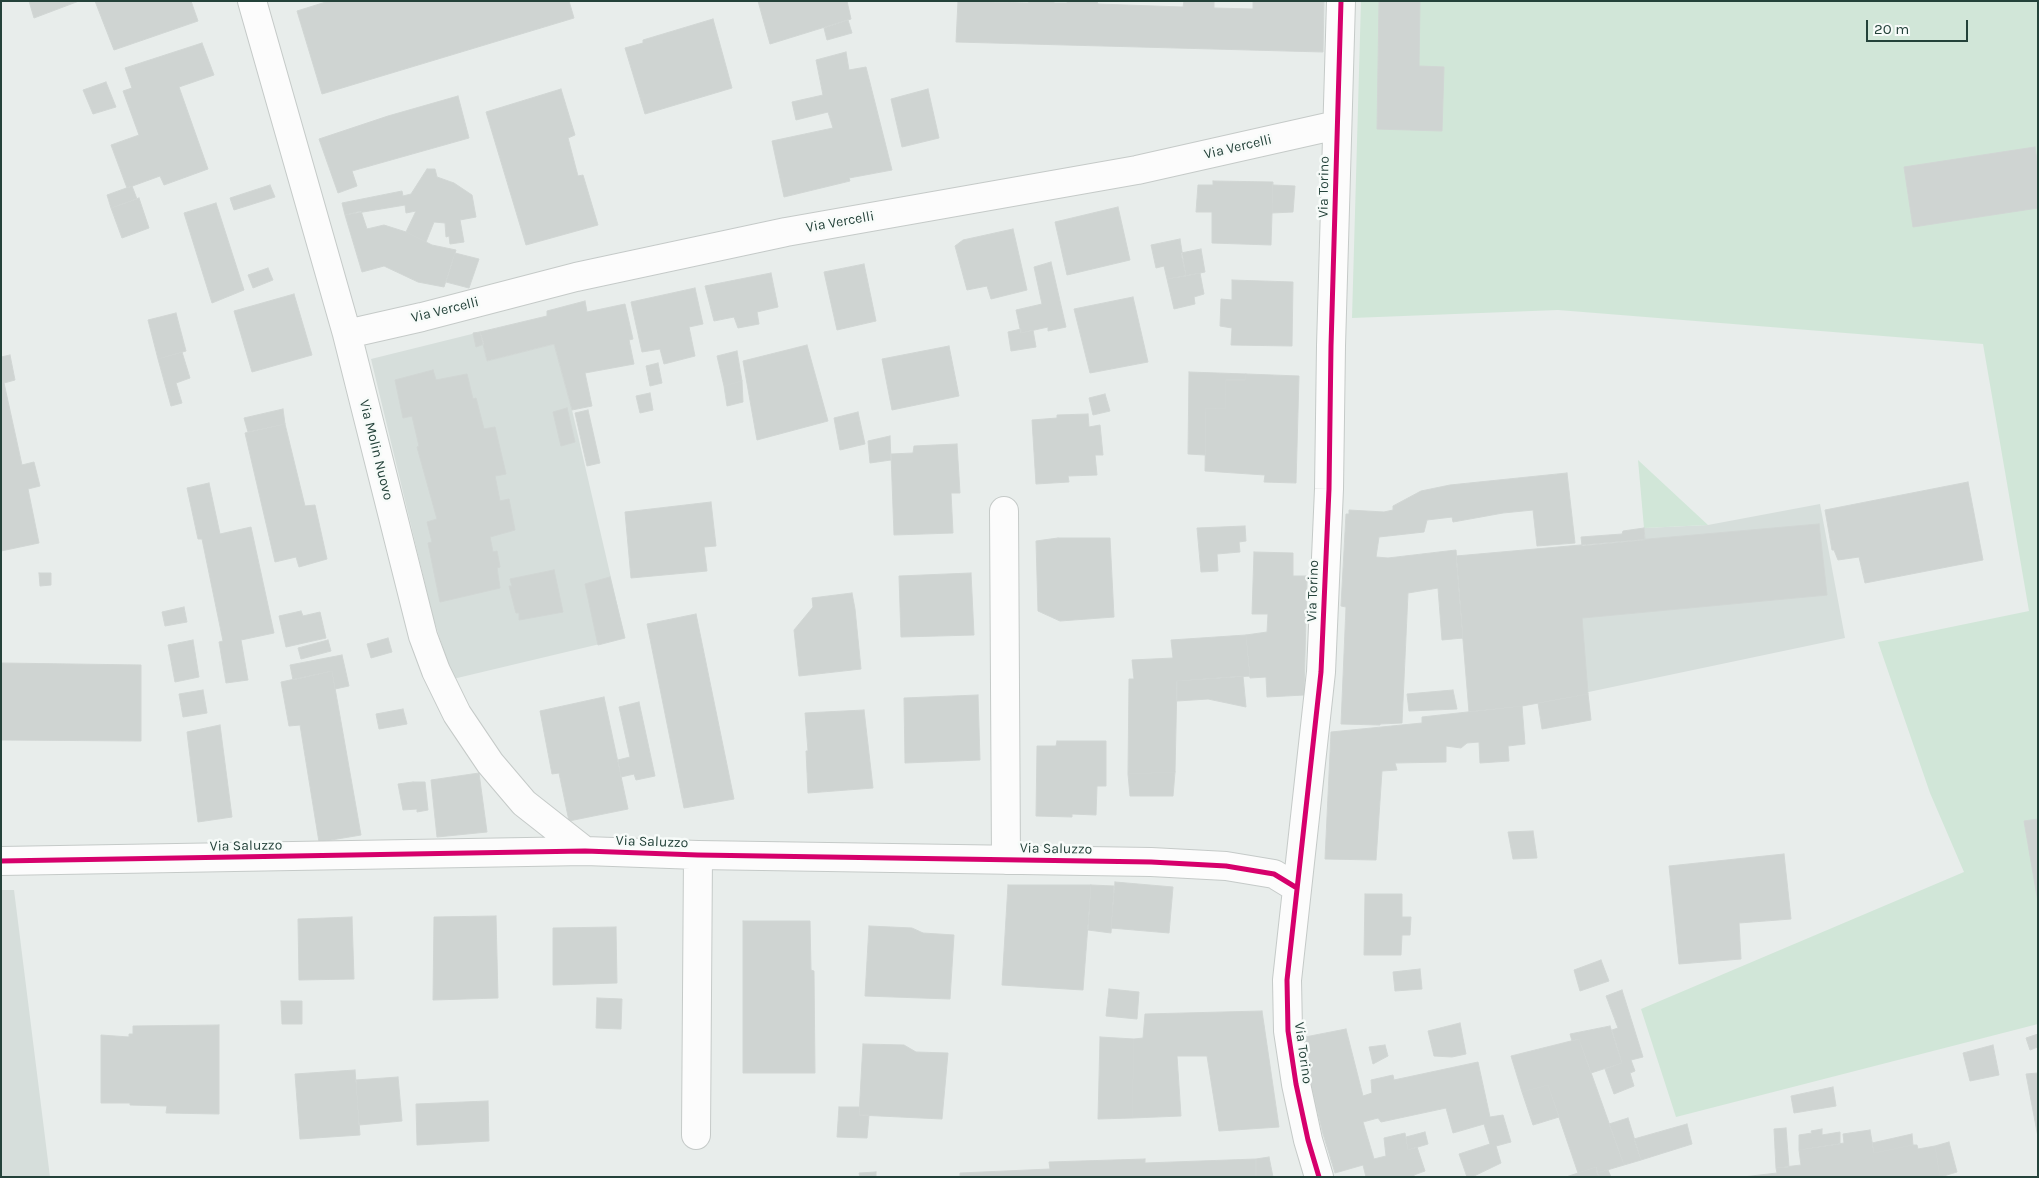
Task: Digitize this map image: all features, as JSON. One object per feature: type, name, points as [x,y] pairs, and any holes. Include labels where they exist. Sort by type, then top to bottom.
[{"type":"street","name":"Via Molin Nuovo","points":[[252,1],[347,334],[423,636],[456,714],[490,763],[524,803],[585,851]]},
{"type":"street","name":"Via Torino","points":[[1319,1177],[1308,1140],[1288,1031],[1287,980],[1321,672],[1329,489],[1337,125],[1342,1]]},
{"type":"street","name":"Via Vercelli","points":[[347,334],[576,277],[767,236],[1137,170],[1337,125]]},
{"type":"street","name":"Via Saluzzo","points":[[1004,511],[1006,860]]},
{"type":"street","name":"Via Saluzzo","points":[[1,861],[585,851],[698,855],[1151,862],[1226,866],[1274,874],[1297,888]]},
{"type":"street","name":"Via Saluzzo","points":[[696,1135],[698,855]]},
{"type":"shaded area","points":[[480,332],[487,361],[554,344],[572,410],[625,638],[453,679],[433,617],[371,359]]},
{"type":"shaded area","points":[[1820,504],[1845,638],[1522,706],[1575,547],[1645,540],[1644,528],[1708,525]]},
{"type":"shaded area","points":[[1,890],[14,890],[50,1177],[1,1177]]},
{"type":"green space","points":[[1361,1],[2038,1],[2038,1024],[1676,1117],[1641,1009],[1964,872],[1930,793],[1878,642],[2029,611],[1983,344],[1558,310],[1352,318]]},
{"type":"green space","points":[[1638,460],[1708,525],[1644,528]]},
{"type":"building","points":[[29,1],[79,1],[34,18]]},
{"type":"building","points":[[95,1],[191,1],[198,21],[114,50]]},
{"type":"building","points":[[329,1],[569,1],[574,18],[322,94],[297,11]]},
{"type":"building","points":[[758,1],[847,1],[851,19],[770,44]]},
{"type":"building","points":[[958,1],[1028,3],[1029,1],[1054,1],[1054,3],[1067,3],[1067,1],[1097,1],[1098,4],[1183,7],[1184,1],[1214,1],[1214,8],[1253,9],[1253,1],[1324,1],[1323,52],[956,42]]},
{"type":"building","points":[[1379,1],[1420,1],[1419,66],[1444,67],[1442,131],[1377,129]]},
{"type":"building","points":[[713,19],[732,88],[645,114],[625,48],[643,43],[643,40]]},
{"type":"building","points":[[848,20],[852,33],[827,40],[824,28]]},
{"type":"building","points":[[202,43],[214,75],[179,87],[208,169],[164,185],[160,176],[127,188],[111,145],[139,135],[123,91],[132,88],[125,68]]},
{"type":"building","points":[[846,52],[849,70],[866,67],[892,170],[849,178],[850,181],[784,197],[772,141],[833,128],[828,112],[796,120],[792,102],[823,95],[816,60]]},
{"type":"building","points":[[106,82],[116,107],[93,114],[83,90]]},
{"type":"building","points":[[561,89],[575,135],[568,138],[578,176],[583,175],[598,225],[526,245],[486,112]]},
{"type":"building","points":[[928,89],[939,138],[902,147],[891,99]]},
{"type":"building","points":[[458,96],[469,138],[352,171],[357,186],[338,193],[319,139],[388,116]]},
{"type":"building","points":[[2035,147],[2038,168],[2038,208],[1913,227],[1904,167]]},
{"type":"building","points":[[427,169],[435,169],[437,177],[454,183],[472,195],[476,217],[460,220],[464,242],[450,244],[449,236],[446,237],[445,223],[434,222],[426,242],[406,232],[416,211],[406,213],[405,205],[345,215],[342,203],[402,191],[403,196],[411,194]]},
{"type":"building","points":[[1213,181],[1273,182],[1271,245],[1212,243],[1212,212],[1196,212],[1198,185],[1213,185]]},
{"type":"building","points":[[270,185],[275,197],[234,210],[230,198]]},
{"type":"building","points":[[1273,185],[1295,186],[1293,212],[1272,213]]},
{"type":"building","points":[[132,186],[137,199],[111,208],[107,195]]},
{"type":"building","points":[[139,198],[149,228],[122,238],[111,208]]},
{"type":"building","points":[[216,203],[244,290],[212,303],[184,213]]},
{"type":"building","points":[[1118,207],[1130,260],[1067,275],[1055,222]]},
{"type":"building","points":[[361,211],[367,229],[384,225],[406,232],[432,245],[456,250],[444,287],[418,282],[384,266],[362,272],[345,215]]},
{"type":"building","points":[[1013,229],[1027,290],[991,299],[987,286],[967,290],[955,246],[963,240]]},
{"type":"building","points":[[1180,239],[1186,276],[1167,279],[1164,266],[1156,268],[1151,245]]},
{"type":"building","points":[[1201,249],[1205,272],[1186,276],[1181,253]]},
{"type":"building","points":[[455,253],[479,259],[469,288],[446,282]]},
{"type":"building","points":[[1051,262],[1066,327],[1048,331],[1048,327],[1021,333],[1016,310],[1042,304],[1034,267]]},
{"type":"building","points":[[864,264],[876,321],[837,330],[824,272]]},
{"type":"building","points":[[268,268],[273,280],[253,288],[248,275]]},
{"type":"building","points":[[771,273],[778,307],[757,312],[759,324],[738,328],[734,317],[714,321],[705,286]]},
{"type":"building","points":[[1200,273],[1204,294],[1194,297],[1195,304],[1174,309],[1167,279]]},
{"type":"building","points":[[1232,280],[1293,282],[1292,346],[1231,345],[1232,328],[1220,326],[1221,299],[1232,300]]},
{"type":"building","points":[[695,288],[703,324],[689,327],[695,356],[664,364],[660,349],[642,352],[631,302]]},
{"type":"building","points":[[294,294],[312,355],[252,372],[234,311]]},
{"type":"building","points":[[1133,297],[1148,362],[1090,373],[1074,309]]},
{"type":"building","points":[[585,301],[587,312],[625,304],[633,339],[629,340],[634,364],[585,373],[592,406],[572,410],[554,344],[487,361],[480,332],[547,316],[547,311]]},
{"type":"building","points":[[176,313],[186,351],[158,359],[148,320]]},
{"type":"building","points":[[1021,329],[1021,333],[1033,330],[1036,347],[1011,351],[1008,332]]},
{"type":"building","points":[[480,332],[484,344],[476,347],[473,333]]},
{"type":"building","points":[[807,345],[828,421],[757,440],[743,361]]},
{"type":"building","points":[[949,346],[959,396],[892,410],[882,359]]},
{"type":"building","points":[[737,351],[742,381],[724,386],[717,356]]},
{"type":"building","points":[[182,352],[190,378],[176,383],[182,403],[171,406],[158,359]]},
{"type":"building","points":[[10,355],[15,380],[4,383],[22,465],[34,462],[40,486],[28,489],[39,543],[1,551],[1,357]]},
{"type":"building","points":[[658,363],[662,383],[650,386],[646,366]]},
{"type":"building","points":[[433,370],[436,380],[467,374],[473,399],[476,398],[484,429],[495,427],[506,474],[495,476],[500,501],[509,499],[515,530],[490,537],[493,552],[497,551],[500,567],[497,568],[500,588],[440,602],[428,543],[432,542],[427,522],[437,519],[417,447],[419,446],[412,416],[403,418],[395,380]]},
{"type":"building","points":[[1189,372],[1246,374],[1245,380],[1226,380],[1225,409],[1206,408],[1205,455],[1188,454]]},
{"type":"building","points":[[1246,374],[1299,376],[1296,483],[1264,482],[1265,475],[1205,471],[1206,408],[1225,409],[1226,380],[1245,380]]},
{"type":"building","points":[[742,381],[743,402],[727,406],[724,386]]},
{"type":"building","points":[[650,393],[653,410],[640,413],[636,396]]},
{"type":"building","points":[[1105,394],[1110,411],[1093,415],[1089,398]]},
{"type":"building","points":[[567,408],[575,442],[561,446],[553,412]]},
{"type":"building","points":[[283,409],[285,424],[248,432],[244,418]]},
{"type":"building","points":[[588,410],[600,463],[587,466],[575,413]]},
{"type":"building","points":[[858,412],[865,444],[840,450],[834,418]]},
{"type":"building","points":[[1088,414],[1089,427],[1100,425],[1103,455],[1095,455],[1097,475],[1068,476],[1069,482],[1036,484],[1032,420],[1057,418],[1057,415]]},
{"type":"building","points":[[285,424],[305,506],[315,505],[327,559],[299,567],[296,557],[275,562],[245,433]]},
{"type":"building","points":[[890,436],[891,460],[870,463],[868,441]]},
{"type":"building","points":[[957,444],[960,493],[951,493],[953,533],[894,535],[891,454],[913,453],[914,446]]},
{"type":"building","points":[[1567,473],[1575,543],[1537,546],[1533,510],[1453,522],[1452,517],[1427,520],[1424,532],[1379,537],[1376,557],[1388,558],[1456,550],[1463,638],[1442,640],[1438,588],[1408,593],[1402,723],[1380,725],[1341,724],[1346,607],[1341,606],[1346,514],[1349,514],[1349,510],[1384,512],[1393,510],[1393,506],[1421,491],[1450,485]]},
{"type":"building","points":[[1968,482],[1983,560],[1865,583],[1859,557],[1838,560],[1834,550],[1832,550],[1825,510]]},
{"type":"building","points":[[209,483],[220,534],[251,527],[274,633],[241,640],[248,680],[226,683],[219,642],[223,641],[202,539],[198,539],[187,488]]},
{"type":"building","points":[[711,502],[716,546],[704,547],[707,571],[631,578],[625,512]]},
{"type":"building","points":[[1819,524],[1827,595],[1582,618],[1588,694],[1522,706],[1469,712],[1456,556]]},
{"type":"building","points":[[1245,526],[1246,541],[1239,542],[1240,552],[1217,554],[1218,571],[1201,572],[1197,528]]},
{"type":"building","points":[[1644,528],[1645,540],[1582,546],[1581,537],[1622,534],[1623,531]]},
{"type":"building","points":[[1058,538],[1110,538],[1114,617],[1060,621],[1038,611],[1036,541]]},
{"type":"building","points":[[1254,552],[1293,553],[1293,576],[1307,576],[1304,695],[1267,697],[1266,677],[1250,678],[1246,635],[1267,632],[1268,614],[1252,614]]},
{"type":"building","points":[[554,570],[563,612],[519,620],[519,613],[516,613],[509,586],[512,586],[510,579]]},
{"type":"building","points":[[39,573],[51,573],[51,585],[40,586]]},
{"type":"building","points":[[971,573],[974,635],[901,637],[899,576]]},
{"type":"building","points":[[610,577],[625,638],[598,645],[585,584]]},
{"type":"building","points":[[852,593],[861,669],[799,676],[794,630],[813,607],[812,598]]},
{"type":"building","points":[[184,607],[187,622],[165,626],[162,612]]},
{"type":"building","points":[[301,611],[303,616],[320,612],[326,638],[286,647],[279,616]]},
{"type":"building","points":[[696,614],[734,799],[684,808],[647,624]]},
{"type":"building","points":[[1246,635],[1250,676],[1177,681],[1175,772],[1128,774],[1129,679],[1134,679],[1132,660],[1173,658],[1171,640]]},
{"type":"building","points":[[388,638],[392,652],[371,658],[367,644]]},
{"type":"building","points":[[193,640],[199,677],[175,682],[168,645]]},
{"type":"building","points":[[328,640],[331,651],[301,659],[298,648]]},
{"type":"building","points":[[342,655],[349,686],[335,689],[332,671],[293,680],[290,665]]},
{"type":"building","points":[[1,663],[141,665],[141,741],[1,740]]},
{"type":"building","points":[[332,671],[361,835],[319,842],[300,725],[289,726],[281,682]]},
{"type":"building","points":[[1243,676],[1246,707],[1208,699],[1177,701],[1177,681]]},
{"type":"building","points":[[203,690],[207,713],[183,717],[179,694]]},
{"type":"building","points":[[1453,690],[1457,709],[1409,711],[1407,694]]},
{"type":"building","points":[[1588,694],[1591,720],[1542,729],[1538,703]]},
{"type":"building","points":[[978,695],[980,760],[905,763],[904,698]]},
{"type":"building","points":[[604,697],[628,809],[569,821],[559,773],[552,774],[540,711]]},
{"type":"building","points":[[639,702],[655,776],[636,780],[634,774],[621,777],[618,760],[630,757],[619,707]]},
{"type":"building","points":[[1522,706],[1525,744],[1508,746],[1509,761],[1480,763],[1479,742],[1467,743],[1461,748],[1446,746],[1446,762],[1395,763],[1397,770],[1382,771],[1376,860],[1325,859],[1331,732],[1422,723],[1422,717]]},
{"type":"building","points":[[403,709],[407,724],[379,729],[376,714]]},
{"type":"building","points":[[864,710],[873,788],[808,793],[806,751],[808,751],[805,713]]},
{"type":"building","points":[[220,725],[232,817],[198,822],[187,732]]},
{"type":"building","points":[[1057,741],[1106,741],[1106,786],[1097,786],[1096,815],[1072,814],[1072,817],[1036,816],[1037,746],[1056,746]]},
{"type":"building","points":[[1175,772],[1173,796],[1130,796],[1128,774]]},
{"type":"building","points":[[479,773],[487,832],[437,837],[431,780]]},
{"type":"building","points":[[425,782],[428,810],[417,812],[417,809],[403,810],[398,784]]},
{"type":"building","points":[[2038,819],[2038,902],[2024,821]]},
{"type":"building","points":[[1533,831],[1537,858],[1513,859],[1508,832]]},
{"type":"building","points":[[1784,854],[1791,919],[1739,923],[1741,959],[1679,964],[1669,866]]},
{"type":"building","points":[[1115,882],[1173,887],[1169,933],[1111,928]]},
{"type":"building","points":[[1008,885],[1091,885],[1083,990],[1002,985]]},
{"type":"building","points":[[1091,885],[1114,886],[1111,933],[1088,930]]},
{"type":"building","points":[[1365,894],[1402,894],[1402,917],[1411,917],[1410,935],[1402,935],[1401,955],[1364,955]]},
{"type":"building","points":[[496,916],[498,998],[433,1000],[434,917]]},
{"type":"building","points":[[352,917],[354,979],[299,980],[298,919]]},
{"type":"building","points":[[743,921],[810,921],[811,970],[814,971],[815,1073],[743,1073]]},
{"type":"building","points":[[869,926],[912,928],[923,933],[954,935],[950,999],[865,996]]},
{"type":"building","points":[[616,927],[617,983],[553,985],[553,928]]},
{"type":"building","points":[[1601,960],[1609,981],[1580,991],[1574,970]]},
{"type":"building","points":[[1420,969],[1422,989],[1395,991],[1393,972]]},
{"type":"building","points":[[1109,989],[1139,992],[1137,1019],[1106,1016]]},
{"type":"building","points":[[1622,990],[1643,1057],[1631,1060],[1635,1071],[1630,1073],[1634,1086],[1614,1094],[1605,1069],[1622,1063],[1612,1030],[1618,1028],[1606,996]]},
{"type":"building","points":[[597,998],[622,999],[621,1029],[596,1028]]},
{"type":"building","points":[[281,1001],[302,1001],[302,1024],[282,1024]]},
{"type":"building","points":[[1262,1011],[1279,1127],[1219,1131],[1207,1056],[1177,1056],[1181,1116],[1132,1118],[1134,1039],[1143,1038],[1145,1014]]},
{"type":"building","points":[[1460,1023],[1466,1054],[1452,1057],[1434,1056],[1428,1031]]},
{"type":"building","points":[[219,1025],[219,1114],[166,1113],[167,1106],[101,1103],[101,1035],[129,1037],[129,1034],[133,1034],[133,1026]]},
{"type":"building","points":[[1610,1026],[1622,1063],[1591,1073],[1579,1039],[1572,1041],[1570,1034]]},
{"type":"building","points":[[1346,1029],[1363,1096],[1372,1093],[1371,1080],[1393,1075],[1394,1080],[1478,1062],[1490,1117],[1503,1115],[1511,1142],[1496,1146],[1501,1163],[1472,1177],[1467,1177],[1459,1154],[1490,1144],[1484,1124],[1453,1133],[1446,1108],[1381,1122],[1378,1118],[1363,1122],[1374,1159],[1386,1156],[1384,1138],[1405,1133],[1408,1150],[1417,1147],[1425,1171],[1414,1175],[1414,1177],[1366,1177],[1363,1165],[1335,1173],[1323,1134],[1300,1038]]},
{"type":"building","points":[[2038,1034],[2038,1047],[2030,1050],[2026,1038]]},
{"type":"building","points":[[1100,1037],[1134,1039],[1132,1118],[1098,1119]]},
{"type":"building","points":[[1579,1039],[1624,1165],[1597,1173],[1596,1167],[1578,1173],[1548,1085],[1522,1092],[1511,1056]]},
{"type":"building","points":[[863,1044],[904,1045],[916,1052],[948,1053],[942,1119],[859,1115]]},
{"type":"building","points":[[1385,1045],[1388,1056],[1373,1064],[1369,1047]]},
{"type":"building","points":[[1993,1045],[1999,1075],[1970,1081],[1963,1053]]},
{"type":"building","points":[[355,1070],[360,1135],[300,1139],[295,1074]]},
{"type":"building","points":[[2038,1073],[2038,1137],[2026,1074]]},
{"type":"building","points":[[398,1077],[402,1121],[359,1125],[356,1080]]},
{"type":"building","points":[[1548,1085],[1559,1117],[1533,1125],[1522,1092]]},
{"type":"building","points":[[1833,1087],[1836,1106],[1794,1113],[1791,1096]]},
{"type":"building","points":[[488,1101],[489,1141],[417,1145],[416,1104]]},
{"type":"building","points":[[839,1107],[860,1107],[859,1115],[869,1115],[867,1138],[837,1137]]},
{"type":"building","points":[[1628,1118],[1641,1160],[1624,1165],[1609,1124]]},
{"type":"building","points":[[1687,1124],[1692,1144],[1641,1160],[1634,1139]]},
{"type":"building","points":[[1786,1128],[1789,1167],[1776,1168],[1774,1129]]},
{"type":"building","points":[[1822,1129],[1822,1135],[1840,1132],[1840,1144],[1799,1150],[1799,1135]]},
{"type":"building","points":[[1870,1130],[1874,1153],[1913,1145],[1917,1145],[1918,1149],[1935,1146],[1940,1177],[1743,1177],[1777,1173],[1776,1168],[1801,1165],[1799,1150],[1844,1143],[1843,1134]]},
{"type":"building","points":[[1425,1132],[1428,1144],[1408,1150],[1406,1137]]},
{"type":"building","points":[[1912,1134],[1913,1145],[1874,1153],[1872,1143]]},
{"type":"building","points":[[1949,1142],[1957,1172],[1940,1177],[1935,1146]]},
{"type":"building","points":[[1269,1157],[1273,1177],[1256,1177],[1256,1159]]},
{"type":"building","points":[[1145,1159],[1145,1163],[1256,1159],[1256,1177],[960,1177],[960,1173],[1050,1169],[1049,1162]]},
{"type":"building","points":[[1596,1167],[1599,1177],[1566,1177]]},
{"type":"building","points":[[1608,1170],[1611,1177],[1599,1177],[1597,1173]]},
{"type":"building","points":[[876,1172],[876,1177],[860,1177],[859,1173]]},
{"type":"cycle path","points":[[1319,1177],[1308,1140],[1296,1084],[1288,1031],[1287,980],[1321,672],[1329,489],[1331,346],[1341,1]]},
{"type":"cycle path","points":[[1,861],[585,851],[698,855],[1151,862],[1226,866],[1274,874],[1297,888]]}]
